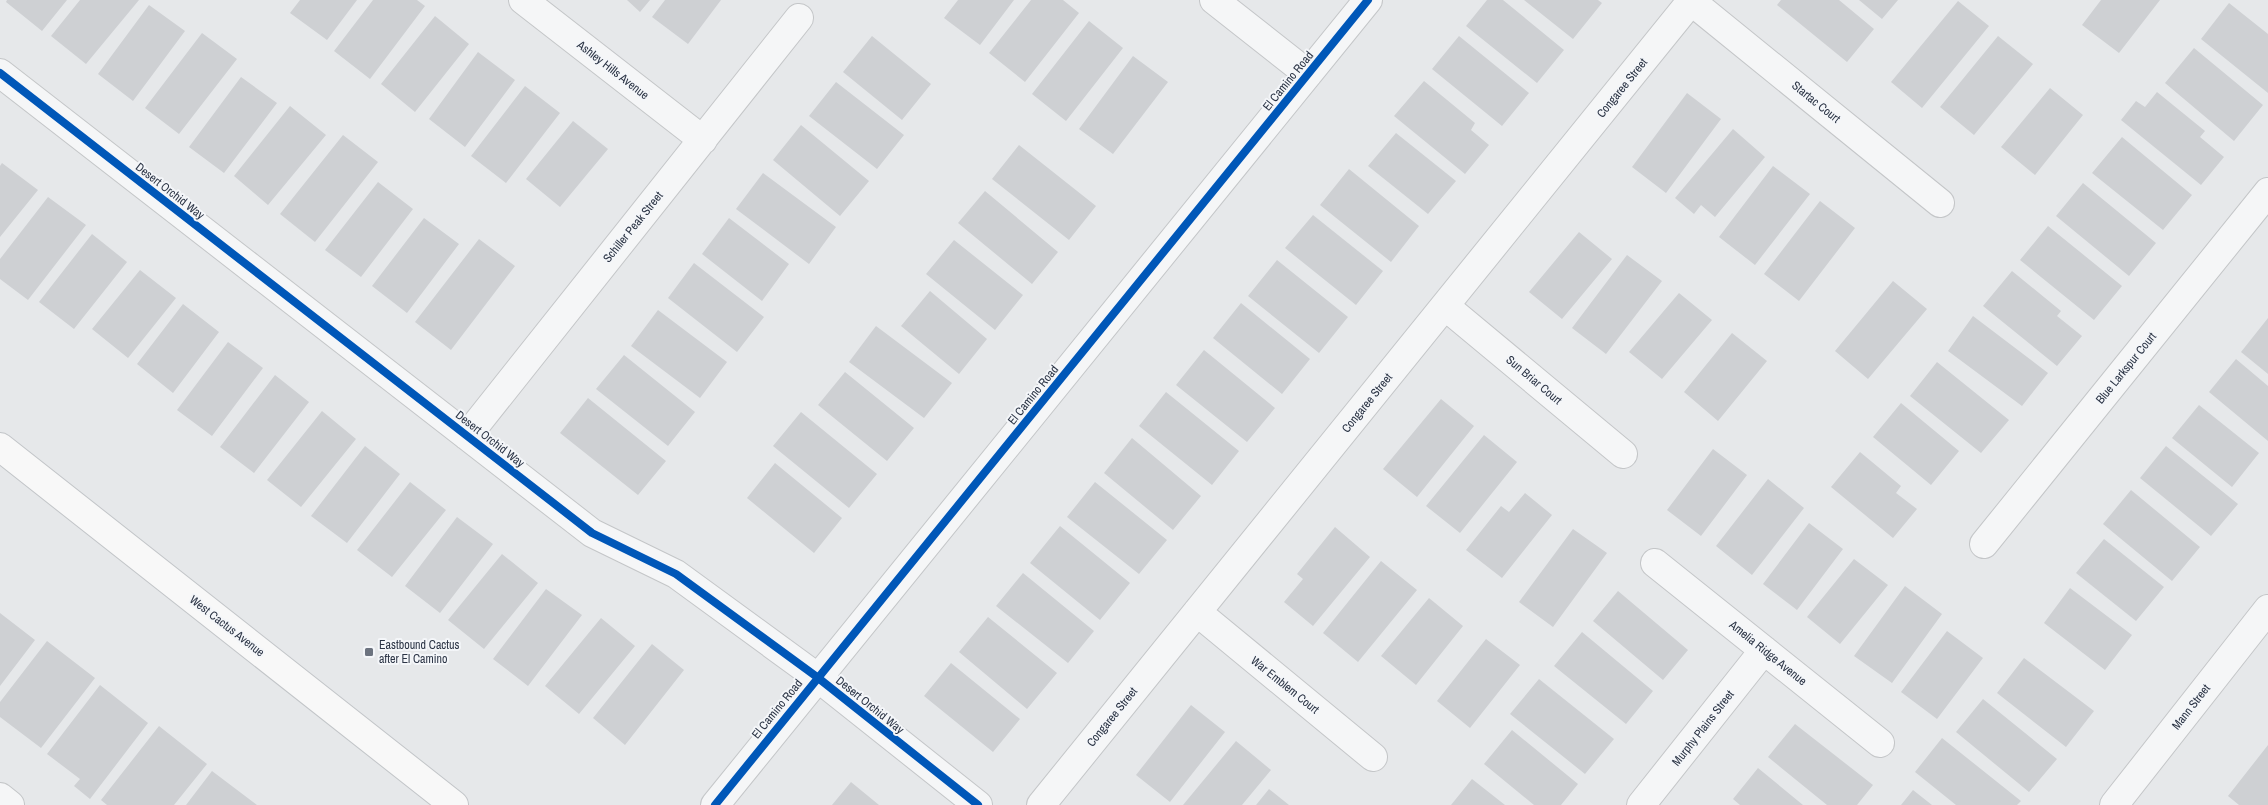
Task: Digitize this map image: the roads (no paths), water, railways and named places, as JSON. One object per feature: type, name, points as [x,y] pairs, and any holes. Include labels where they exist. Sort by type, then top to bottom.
[{"type":"main road","name":"West Cactus Avenue","points":[[0,447],[454,805]]},
{"type":"street","name":"Ashley Hills Avenue","points":[[523,0],[703,140]]},
{"type":"street","points":[[1214,0],[1308,74]]},
{"type":"street","name":"El Camino Road","points":[[715,805],[1368,0]]},
{"type":"street","name":"Startac Court","points":[[1692,1],[1940,203]]},
{"type":"street","name":"Congaree Street","points":[[1041,805],[1692,1]]},
{"type":"street","name":"Schiller Peak Street","points":[[467,436],[799,18]]},
{"type":"street","name":"Desert Orchid Way","points":[[0,73],[592,533],[676,574],[817,677],[978,805]]},
{"type":"street","name":"Blue Larkspur Court","points":[[1984,544],[2268,192]]},
{"type":"street","name":"Sun Briar Court","points":[[1445,306],[1623,454]]},
{"type":"street","name":"Amelia Ridge Avenue","points":[[1655,563],[1880,743]]},
{"type":"street","name":"Mann Street","points":[[2114,805],[2268,609]]},
{"type":"street","name":"War Emblem Court","points":[[1197,612],[1373,757]]},
{"type":"street","name":"Murphy Plains Street","points":[[1641,805],[1764,650]]},
{"type":"street","points":[[0,797],[10,805]]},
{"type":"place","name":"Eastbound Cactus after El Camino","points":[[369,652]]}]
